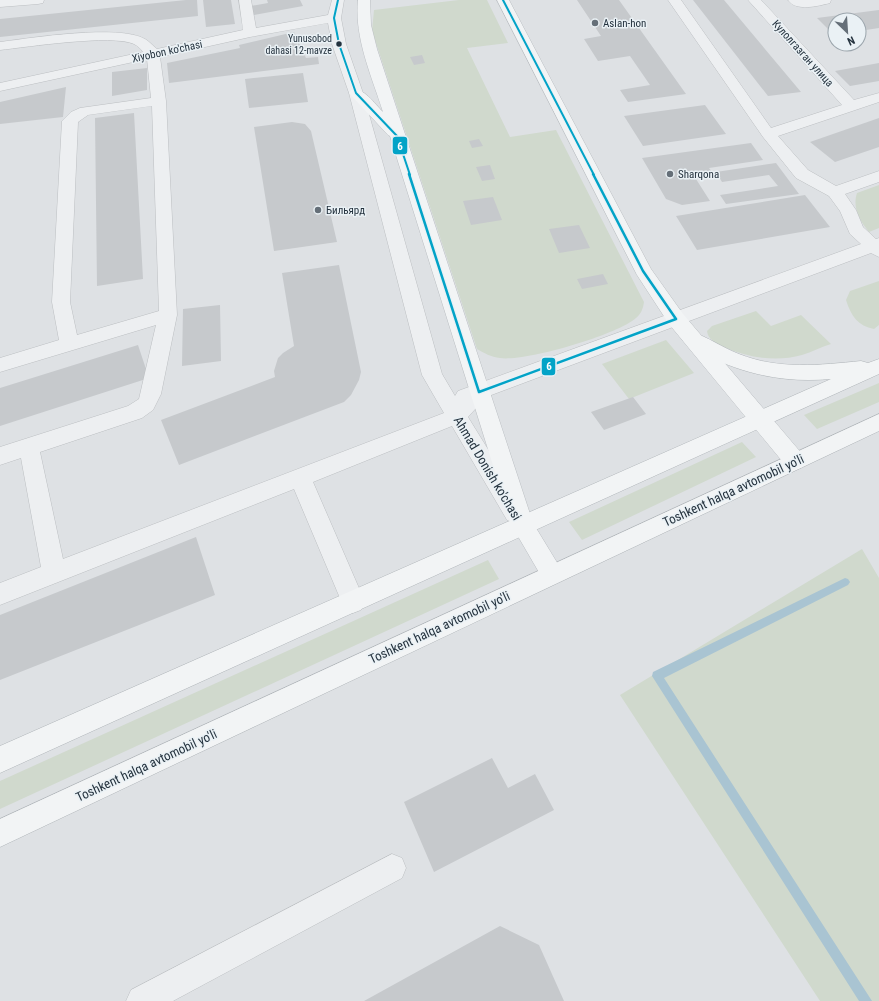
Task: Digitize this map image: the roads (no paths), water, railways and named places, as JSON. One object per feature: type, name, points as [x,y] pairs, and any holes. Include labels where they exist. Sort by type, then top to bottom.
[{"type":"main road","name":"Ahmad Donish ko'chasi","points":[[364,0],[364,26],[375,65],[523,526]]},
{"type":"main road","points":[[503,0],[643,271],[676,319],[795,461]]},
{"type":"main road","points":[[356,93],[397,136]]},
{"type":"main road","points":[[692,339],[732,360],[746,365],[774,371],[804,373],[879,367]]},
{"type":"main road","points":[[0,760],[879,367]]},
{"type":"main road","name":"Toshkent halqa avtomobil yo'li","points":[[0,833],[879,422]]},
{"type":"main road","points":[[523,526],[552,574]]},
{"type":"street","points":[[0,3],[38,0]]},
{"type":"street","points":[[245,0],[250,33]]},
{"type":"street","name":"Ahmad Donish ko'chasi","points":[[338,0],[334,18],[339,44],[356,93],[432,375],[523,526]]},
{"type":"street","points":[[674,0],[768,134],[802,174],[835,192],[848,210],[856,230],[877,247]]},
{"type":"street","name":"Кулолгазган улица","points":[[754,0],[851,106]]},
{"type":"street","points":[[794,0],[799,3],[825,0]]},
{"type":"street","name":"Xiyobon ko'chasi","points":[[0,87],[153,53],[250,33],[334,18]]},
{"type":"street","points":[[0,46],[82,38],[122,37],[139,41],[153,53],[159,101],[168,315],[151,394],[146,404],[135,412],[0,456]]},
{"type":"street","points":[[768,134],[879,97]]},
{"type":"street","points":[[69,344],[61,302],[70,121],[85,111],[159,101]]},
{"type":"street","points":[[835,192],[879,176]]},
{"type":"street","points":[[0,594],[300,477],[453,409],[479,392],[877,247]]},
{"type":"street","points":[[0,365],[168,315]]},
{"type":"street","points":[[29,447],[54,573]]},
{"type":"street","points":[[300,477],[353,602]]},
{"type":"street","points":[[142,1001],[392,868]]},
{"type":"waterway","points":[[845,582],[657,676],[866,1001]]},
{"type":"place","name":"Aslan-hon","points":[[595,23]]},
{"type":"place","name":"Yunusobod dahasi 12-mavze","points":[[339,44]]},
{"type":"place","name":"Sharqona","points":[[670,174]]},
{"type":"place","name":"Бильярд","points":[[318,210]]}]
